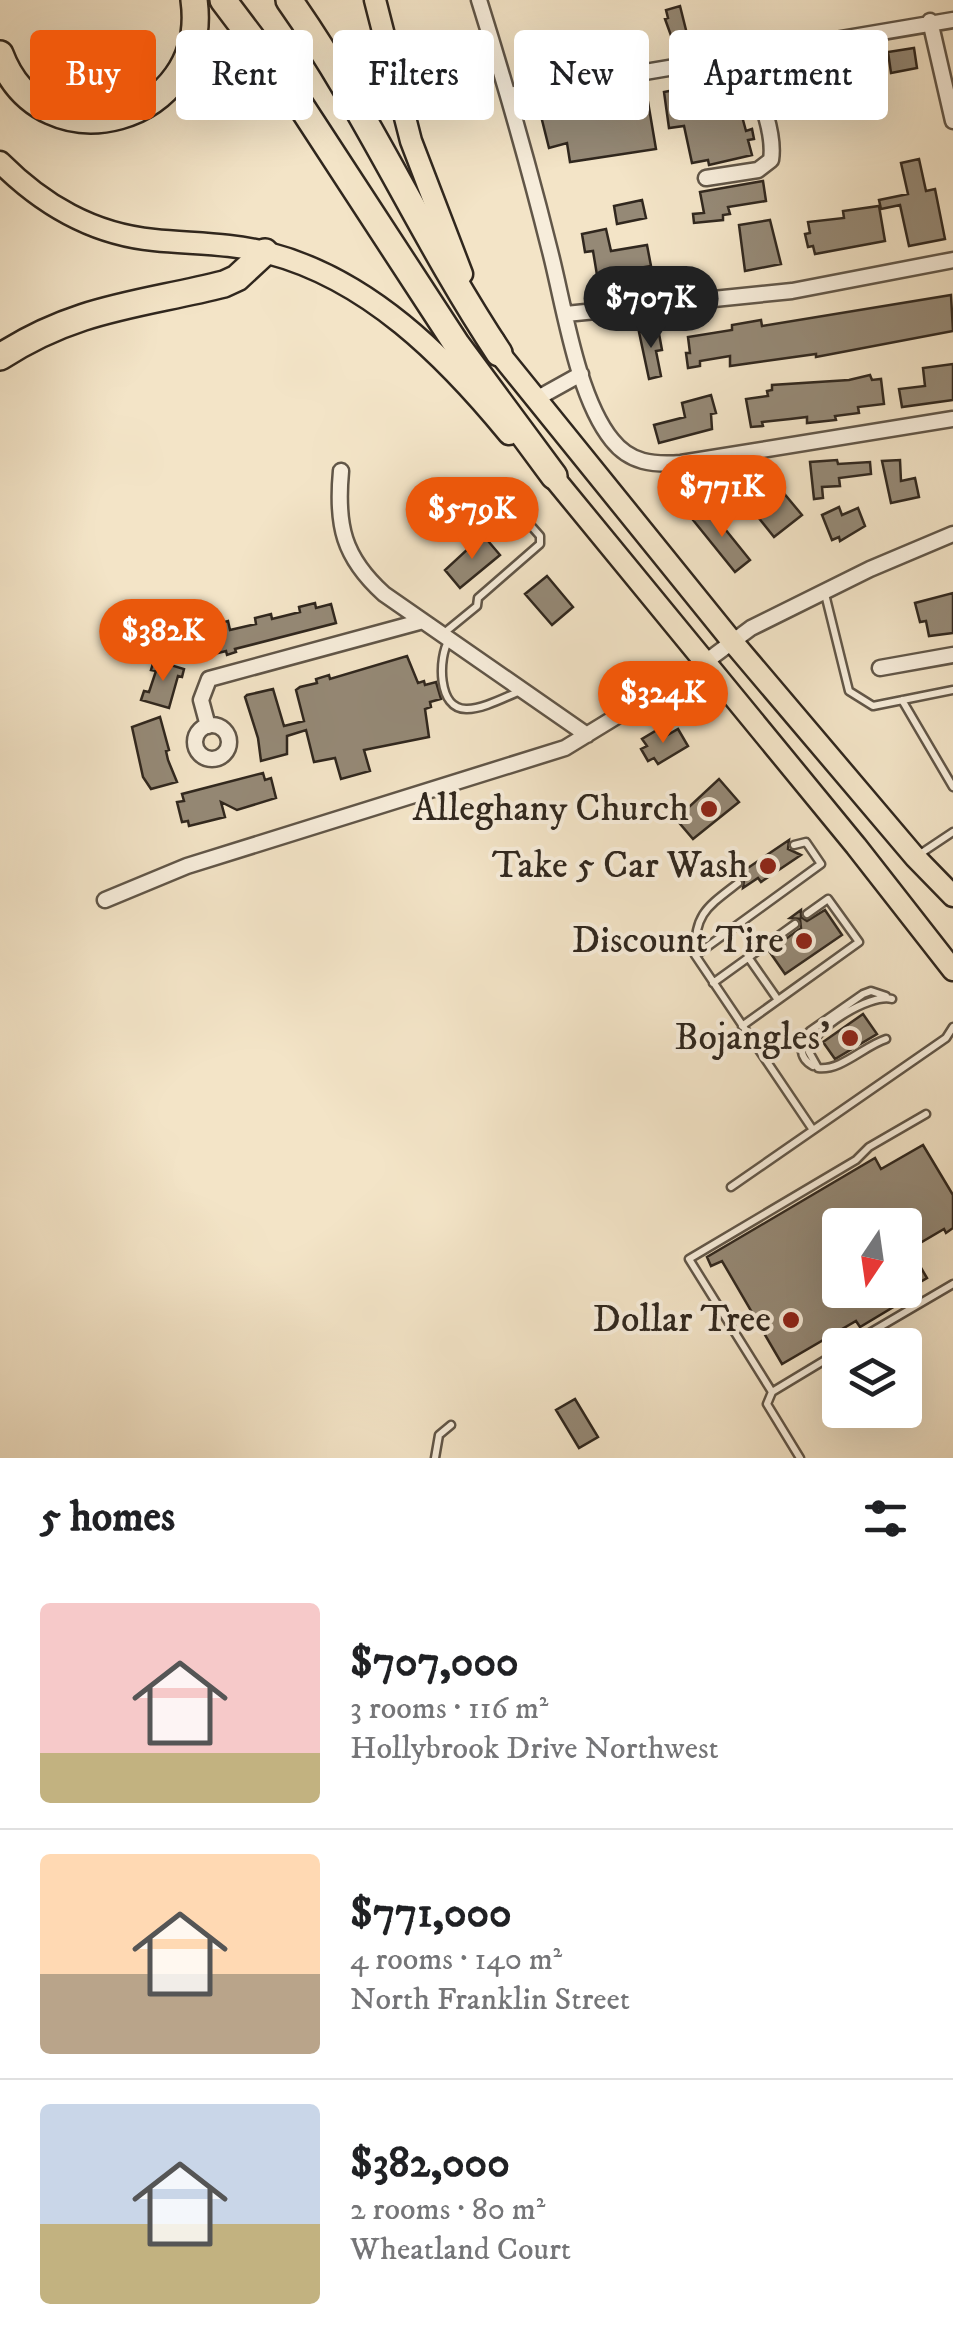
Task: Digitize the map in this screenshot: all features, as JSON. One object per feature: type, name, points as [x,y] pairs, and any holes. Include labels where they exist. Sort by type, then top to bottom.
[{"type":"highway","points":[[0,54],[14,82],[54,112],[78,119],[116,118],[155,100],[185,66],[196,30],[194,0]]},
{"type":"highway","points":[[223,0],[288,86],[457,345],[554,476]]},
{"type":"highway","points":[[289,0],[330,62],[439,259],[499,353]]},
{"type":"highway","points":[[0,356],[77,318],[128,302],[224,284],[237,278],[266,252]]},
{"type":"main road","points":[[375,0],[410,141],[448,245],[499,353],[731,640],[915,858],[953,896]]},
{"type":"main road","points":[[0,162],[50,206],[82,222],[150,240],[218,243],[266,252],[318,271],[378,304],[440,359],[510,436],[554,476],[953,970]]},
{"type":"street","points":[[479,0],[509,96],[581,374],[602,425],[623,451],[649,464],[680,463],[953,420]]},
{"type":"street","points":[[879,30],[953,20]]},
{"type":"street","points":[[930,21],[953,121]]},
{"type":"street","points":[[509,96],[669,67]]},
{"type":"street","points":[[706,178],[758,170],[771,160],[765,120]]},
{"type":"street","points":[[566,314],[792,291],[953,260]]},
{"type":"street","points":[[536,398],[581,374]]},
{"type":"street","points":[[341,471],[339,521],[347,549],[361,574],[587,736]]},
{"type":"street","points":[[106,900],[188,866],[566,748],[704,662],[731,640],[824,590],[953,534]]},
{"type":"street","points":[[208,726],[201,700],[209,679],[423,621]]},
{"type":"street","points":[[880,668],[953,655]]},
{"type":"lane","points":[[510,502],[540,536],[540,544],[446,636],[442,677],[448,699],[457,707],[468,709],[525,690]]},
{"type":"lane","points":[[824,590],[849,692],[872,706],[953,690]]},
{"type":"lane","points":[[902,700],[953,787]]},
{"type":"lane","points":[[915,858],[953,832]]},
{"type":"lane","points":[[695,956],[821,864],[806,842],[794,844]]},
{"type":"lane","points":[[738,883],[696,924],[695,956],[814,1130]]},
{"type":"lane","points":[[742,1026],[859,942],[828,899],[807,914]]},
{"type":"lane","points":[[713,984],[794,924]]},
{"type":"lane","points":[[748,958],[778,1000]]},
{"type":"lane","points":[[886,1039],[869,1044],[835,1067],[818,1068],[809,1052],[814,1037],[870,999],[892,999]]},
{"type":"lane","points":[[731,1187],[949,1037],[953,1027]]},
{"type":"lane","points":[[772,1392],[689,1259],[926,1114]]},
{"type":"lane","points":[[878,1328],[953,1284]]},
{"type":"lane","points":[[800,1458],[767,1404],[772,1392],[822,1361]]},
{"type":"lane","points":[[436,1458],[439,1434],[451,1425]]},
{"type":"building","points":[[680,6],[686,30],[669,30],[666,10]]},
{"type":"building","points":[[914,48],[917,68],[891,73],[888,52]]},
{"type":"building","points":[[669,91],[669,120],[743,120],[746,131],[752,129],[754,139],[748,140],[752,155],[709,165],[708,160],[692,163],[684,126],[669,128],[664,92]]},
{"type":"building","points":[[649,108],[656,149],[570,162],[567,143],[549,148],[542,120],[649,120]]},
{"type":"building","points":[[919,159],[926,191],[935,189],[945,239],[909,246],[900,205],[881,209],[879,200],[908,194],[901,163]]},
{"type":"building","points":[[763,181],[766,201],[728,207],[730,214],[723,215],[723,220],[694,223],[693,214],[704,213],[700,192]]},
{"type":"building","points":[[642,200],[646,218],[617,224],[614,206]]},
{"type":"building","points":[[879,206],[885,241],[815,254],[813,246],[808,247],[808,222],[844,218],[843,211]]},
{"type":"building","points":[[770,220],[781,264],[745,271],[739,225]]},
{"type":"building","points":[[606,229],[611,251],[647,245],[651,266],[597,275],[593,251],[585,252],[582,234]]},
{"type":"building","points":[[951,295],[953,331],[816,357],[730,366],[730,356],[700,361],[700,366],[688,368],[688,337],[732,330],[732,325],[761,320],[762,326]]},
{"type":"building","points":[[658,328],[662,350],[656,351],[661,376],[649,379],[639,332]]},
{"type":"building","points":[[953,364],[953,400],[902,407],[899,389],[925,386],[923,368]]},
{"type":"building","points":[[870,375],[872,380],[881,379],[884,404],[858,407],[859,413],[835,416],[836,420],[807,423],[807,417],[751,427],[746,399],[768,396],[772,385]]},
{"type":"building","points":[[711,395],[716,413],[711,414],[712,429],[659,443],[654,425],[685,417],[682,403]]},
{"type":"building","points":[[837,460],[838,464],[870,462],[871,474],[839,478],[840,486],[822,487],[823,498],[814,499],[810,462]]},
{"type":"building","points":[[900,460],[901,481],[915,478],[919,497],[891,503],[882,461]]},
{"type":"building","points":[[772,479],[802,515],[774,537],[745,501]]},
{"type":"building","points":[[839,507],[842,515],[858,508],[865,526],[840,541],[839,537],[832,540],[822,515]]},
{"type":"building","points":[[708,508],[750,560],[735,572],[693,520]]},
{"type":"building","points":[[483,535],[500,555],[460,588],[445,570]]},
{"type":"building","points":[[547,576],[573,607],[552,625],[525,594]]},
{"type":"building","points":[[953,593],[953,633],[929,636],[926,621],[920,622],[915,603]]},
{"type":"building","points":[[315,603],[316,608],[331,604],[336,623],[235,649],[227,655],[226,651],[194,659],[187,632],[228,621],[230,630],[256,624],[255,618],[271,614],[272,619],[300,612],[299,607]]},
{"type":"building","points":[[407,656],[418,683],[436,682],[441,699],[430,702],[431,707],[425,709],[429,737],[364,750],[370,771],[341,779],[335,758],[314,762],[306,730],[287,736],[287,754],[261,761],[247,695],[273,689],[284,726],[304,721],[296,690],[300,687],[329,675],[330,679]]},
{"type":"building","points":[[154,660],[184,669],[182,677],[178,676],[169,708],[141,700],[144,691],[149,692],[156,671],[151,670]]},
{"type":"building","points":[[160,717],[168,760],[177,782],[151,789],[143,777],[132,727]]},
{"type":"building","name":"Alleghany Church","points":[[678,729],[688,746],[658,764],[654,758],[648,761],[641,749],[647,746],[642,739],[657,730],[662,738]]},
{"type":"building","points":[[263,773],[265,780],[271,778],[276,798],[237,810],[221,802],[225,817],[189,826],[188,821],[182,822],[177,802],[184,801],[182,794]]},
{"type":"building","name":"Alleghany Church","points":[[719,779],[739,802],[693,839],[676,819]]},
{"type":"building","name":"Take 5 Car Wash","points":[[789,840],[788,849],[801,855],[761,882],[758,878],[743,888],[744,880],[736,876]]},
{"type":"building","name":"Discount Tire","points":[[801,910],[801,917],[807,921],[825,910],[842,935],[785,974],[769,951],[801,928],[800,919],[790,918]]},
{"type":"building","name":"Bojangles'","points":[[863,1014],[877,1034],[835,1059],[823,1042]]},
{"type":"building","points":[[923,1145],[953,1195],[953,1228],[922,1242],[922,1208],[822,1208],[822,1308],[892,1308],[860,1327],[856,1321],[844,1328],[822,1328],[822,1341],[782,1364],[722,1261],[711,1266],[707,1257],[875,1158],[881,1169]]},
{"type":"building","points":[[575,1399],[598,1437],[579,1448],[556,1410]]},
{"type":"place","name":"Alleghany Church","points":[[709,809]]},
{"type":"place","name":"Take 5 Car Wash","points":[[768,866]]},
{"type":"place","name":"Discount Tire","points":[[804,941]]},
{"type":"place","name":"Bojangles'","points":[[850,1038]]},
{"type":"place","name":"Dollar Tree","points":[[791,1320]]}]
